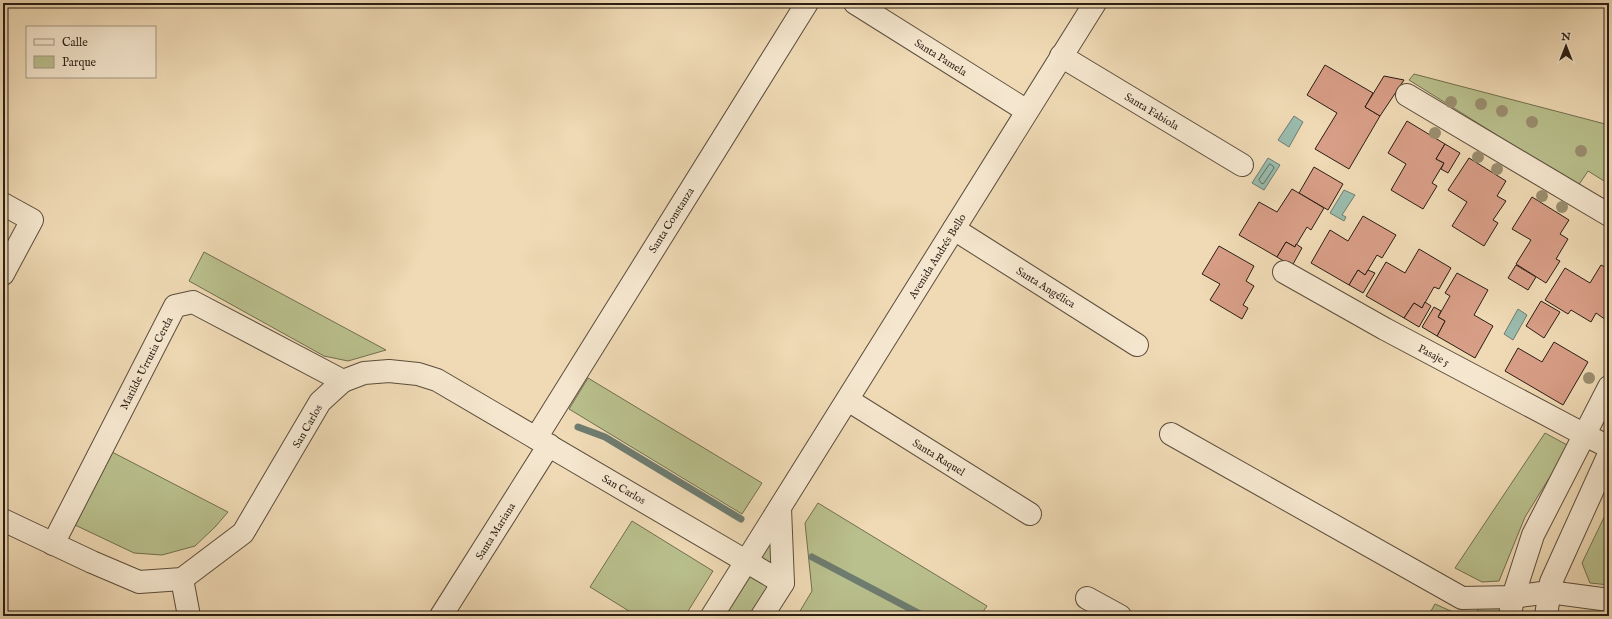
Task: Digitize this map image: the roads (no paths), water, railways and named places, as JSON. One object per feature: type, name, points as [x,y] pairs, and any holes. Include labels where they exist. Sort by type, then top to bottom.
[{"type":"street","name":"Santa Constanza","points":[[542,442],[806,3]]},
{"type":"street","name":"Santa Pamela","points":[[855,3],[1027,111]]},
{"type":"street","name":"Avenida Andrés Bello","points":[[712,616],[1095,3]]},
{"type":"street","name":"Santa Fabiola","points":[[1061,56],[1242,165]]},
{"type":"street","points":[[1407,95],[1609,215]]},
{"type":"street","points":[[3,204],[32,220],[3,274]]},
{"type":"street","name":"Santa Angélica","points":[[954,229],[1137,345]]},
{"type":"street","name":"Pasaje 5","points":[[1284,272],[1385,328],[1609,447]]},
{"type":"street","name":"Matilde Urrutia Cerda","points":[[54,544],[175,306],[193,302],[343,381]]},
{"type":"street","name":"San Carlos","points":[[182,579],[243,533],[320,402],[343,381],[364,374],[389,371],[418,374],[437,380],[783,583]]},
{"type":"street","points":[[1512,607],[1533,535],[1609,387]]},
{"type":"street","name":"Santa Raquel","points":[[848,400],[1030,514]]},
{"type":"street","points":[[1171,434],[1462,598],[1512,607],[1549,592],[1609,600]]},
{"type":"street","name":"Santa Mariana","points":[[441,616],[542,442]]},
{"type":"street","points":[[1546,616],[1551,582],[1609,454]]},
{"type":"street","points":[[762,616],[783,583],[780,508]]},
{"type":"street","points":[[3,520],[140,582],[182,579],[189,616]]},
{"type":"street","points":[[1087,598],[1120,616]]},
{"type":"water","points":[[1294,116],[1303,122],[1289,147],[1278,140]]},
{"type":"water","points":[[1268,158],[1280,165],[1264,190],[1252,183]]},
{"type":"water","points":[[1344,190],[1355,195],[1342,215],[1346,217],[1344,221],[1330,213]]},
{"type":"water","points":[[1518,309],[1527,315],[1513,340],[1504,334]]},
{"type":"waterway","points":[[578,427],[605,437],[741,519]]},
{"type":"waterway","points":[[812,557],[924,616]]}]
